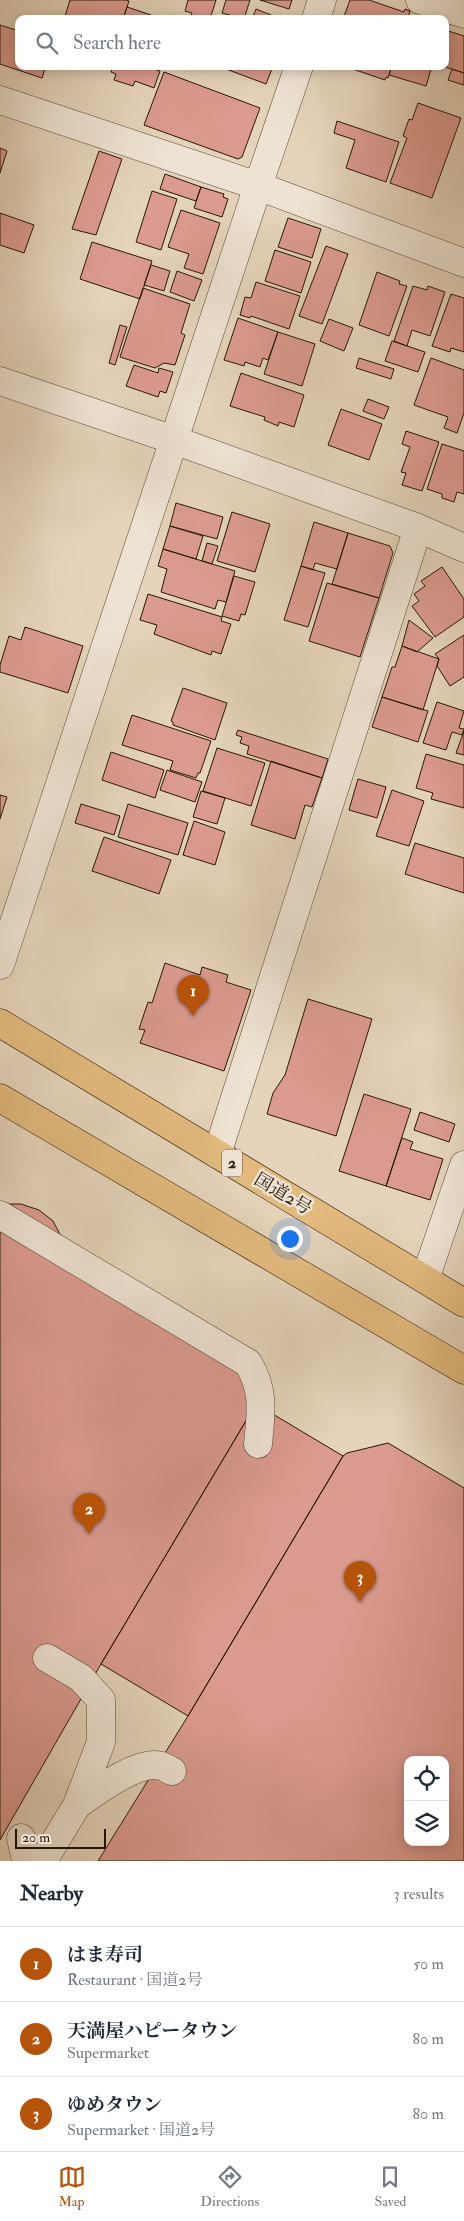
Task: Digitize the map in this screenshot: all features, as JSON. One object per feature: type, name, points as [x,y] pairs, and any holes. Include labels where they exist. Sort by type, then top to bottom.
[{"type":"highway","name":"国道2号","points":[[0,1023],[464,1303]]},
{"type":"highway","points":[[0,1098],[464,1370]]},
{"type":"street","points":[[317,15],[322,0]]},
{"type":"street","points":[[420,0],[464,14]]},
{"type":"street","points":[[0,965],[298,70]]},
{"type":"street","points":[[0,100],[258,186],[464,263]]},
{"type":"street","points":[[0,381],[174,440],[418,528],[464,548]]},
{"type":"street","points":[[217,1154],[418,528]]},
{"type":"street","points":[[425,1279],[464,1165]]},
{"type":"street","points":[[0,1215],[248,1363],[257,1376],[261,1406],[258,1444]]},
{"type":"street","points":[[42,1861],[77,1805],[101,1742],[101,1700],[81,1678],[47,1658]]},
{"type":"street","points":[[77,1805],[107,1784],[137,1768],[160,1765],[172,1771]]},
{"type":"building","points":[[70,0],[129,1],[124,15],[65,15]]},
{"type":"building","points":[[188,0],[216,0],[211,15],[191,15],[192,13],[185,11]]},
{"type":"building","points":[[226,0],[250,0],[245,15],[222,13]]},
{"type":"building","points":[[260,0],[292,0],[289,9]]},
{"type":"building","points":[[350,0],[369,0],[404,12],[405,9],[410,11],[409,15],[344,15]]},
{"type":"building","points":[[127,7],[151,15],[124,15]]},
{"type":"building","points":[[256,9],[271,15],[254,15]]},
{"type":"building","points":[[0,25],[15,30],[15,69],[0,64]]},
{"type":"building","points":[[449,31],[464,36],[464,73],[449,68]]},
{"type":"building","points":[[452,69],[464,73],[464,85],[448,80]]},
{"type":"building","points":[[18,70],[45,70],[42,78]]},
{"type":"building","points":[[112,70],[160,71],[154,88],[135,81],[133,86],[114,80],[116,74],[111,72]]},
{"type":"building","points":[[229,70],[271,70],[266,84]]},
{"type":"building","points":[[356,70],[391,70],[388,78],[386,77],[385,80]]},
{"type":"building","points":[[391,70],[431,70],[426,86],[389,75]]},
{"type":"building","points":[[164,72],[260,108],[242,157],[238,159],[144,125]]},
{"type":"building","points":[[418,103],[461,118],[432,198],[390,183],[407,138],[403,136],[409,119],[412,120]]},
{"type":"building","points":[[337,121],[399,142],[386,182],[346,168],[355,140],[334,133]]},
{"type":"building","points":[[0,148],[7,151],[0,173]]},
{"type":"building","points":[[99,151],[122,159],[96,235],[72,229]]},
{"type":"building","points":[[165,174],[201,187],[196,201],[160,189]]},
{"type":"building","points":[[201,187],[224,194],[223,197],[228,199],[222,217],[194,208]]},
{"type":"building","points":[[152,191],[177,199],[161,250],[136,242]]},
{"type":"building","points":[[181,210],[220,223],[203,274],[184,268],[189,254],[168,247]]},
{"type":"building","points":[[0,213],[34,225],[24,253],[0,245]]},
{"type":"building","points":[[288,218],[321,229],[312,258],[278,247]]},
{"type":"building","points":[[92,242],[152,261],[140,299],[80,279]]},
{"type":"building","points":[[326,246],[348,254],[322,324],[299,316]]},
{"type":"building","points":[[275,250],[311,262],[301,293],[265,281]]},
{"type":"building","points":[[151,265],[170,271],[164,291],[144,285]]},
{"type":"building","points":[[177,271],[202,280],[194,301],[170,292]]},
{"type":"building","points":[[377,272],[400,281],[399,284],[407,286],[389,336],[359,325]]},
{"type":"building","points":[[256,282],[300,296],[289,329],[251,316],[250,318],[240,315],[245,297],[251,298]]},
{"type":"building","points":[[413,286],[427,290],[428,286],[445,292],[430,336],[412,330],[407,346],[394,341]]},
{"type":"building","points":[[143,288],[190,304],[181,333],[185,335],[175,365],[164,363],[155,368],[120,357]]},
{"type":"building","points":[[451,294],[464,298],[464,352],[451,348],[450,352],[432,346]]},
{"type":"building","points":[[238,318],[278,332],[268,360],[263,358],[260,367],[245,362],[244,366],[224,360]]},
{"type":"building","points":[[329,319],[353,328],[344,351],[320,341]]},
{"type":"building","points":[[120,325],[127,327],[115,365],[109,363]]},
{"type":"building","points":[[278,332],[315,344],[302,386],[264,374]]},
{"type":"building","points":[[392,341],[425,352],[418,372],[385,361]]},
{"type":"building","points":[[359,358],[394,369],[391,379],[356,368]]},
{"type":"building","points":[[431,358],[464,370],[464,413],[457,433],[444,428],[448,417],[414,405]]},
{"type":"building","points":[[134,365],[158,373],[159,368],[173,372],[166,393],[160,391],[158,397],[126,386]]},
{"type":"building","points":[[241,373],[304,395],[294,427],[279,422],[278,426],[264,420],[265,417],[230,406]]},
{"type":"building","points":[[368,399],[389,407],[384,419],[363,411]]},
{"type":"building","points":[[341,409],[382,424],[369,460],[328,445]]},
{"type":"building","points":[[406,431],[439,442],[422,491],[402,485],[406,473],[401,472],[410,447],[402,444]]},
{"type":"building","points":[[442,444],[464,451],[464,494],[457,492],[454,502],[442,498],[442,494],[427,489]]},
{"type":"building","points":[[176,503],[223,517],[217,539],[170,526]]},
{"type":"building","points":[[232,512],[270,524],[255,572],[217,561]]},
{"type":"building","points":[[314,522],[348,533],[337,569],[315,563],[313,570],[301,566]]},
{"type":"building","points":[[170,526],[203,536],[196,559],[163,549]]},
{"type":"building","points":[[348,533],[390,546],[393,553],[379,598],[332,584]]},
{"type":"building","points":[[207,543],[218,546],[212,564],[202,561]]},
{"type":"building","points":[[163,549],[235,571],[226,602],[218,600],[215,609],[161,592],[167,569],[158,566]]},
{"type":"building","points":[[301,566],[325,573],[308,627],[284,620]]},
{"type":"building","points":[[442,567],[464,599],[464,617],[435,637],[412,606],[419,601],[414,594],[425,586],[421,581]]},
{"type":"building","points":[[234,576],[255,582],[245,615],[241,614],[239,621],[222,616]]},
{"type":"building","points":[[327,583],[379,598],[360,657],[309,641]]},
{"type":"building","points":[[148,594],[222,617],[221,621],[231,624],[221,654],[212,651],[211,655],[154,634],[157,625],[140,620]]},
{"type":"building","points":[[409,620],[433,638],[417,652],[402,646]]},
{"type":"building","points":[[25,627],[83,646],[68,693],[0,672],[0,665],[9,636],[21,640]]},
{"type":"building","points":[[464,635],[464,677],[450,686],[437,666],[439,659],[435,654]]},
{"type":"building","points":[[402,646],[439,659],[423,710],[382,697],[392,667],[395,667]]},
{"type":"building","points":[[183,688],[227,703],[215,740],[173,725],[171,721]]},
{"type":"building","points":[[382,697],[428,711],[418,742],[372,727]]},
{"type":"building","points":[[437,702],[464,711],[459,728],[464,729],[462,735],[452,732],[446,750],[423,743]]},
{"type":"building","points":[[132,715],[211,741],[200,773],[198,773],[196,778],[170,770],[173,761],[122,745]]},
{"type":"building","points":[[238,730],[328,759],[322,778],[247,754],[249,746],[240,743],[242,737],[236,735]]},
{"type":"building","points":[[464,731],[464,755],[456,753]]},
{"type":"building","points":[[217,748],[265,763],[251,806],[203,791]]},
{"type":"building","points":[[111,752],[164,770],[155,798],[102,780]]},
{"type":"building","points":[[426,754],[464,765],[464,808],[431,799],[433,793],[416,788]]},
{"type":"building","points":[[271,761],[322,778],[312,807],[305,805],[295,839],[251,825]]},
{"type":"building","points":[[167,770],[202,782],[195,802],[160,790]]},
{"type":"building","points":[[358,779],[386,787],[377,818],[349,810]]},
{"type":"building","points":[[392,790],[424,801],[409,846],[376,836]]},
{"type":"building","points":[[201,791],[225,798],[217,824],[193,817]]},
{"type":"building","points":[[0,795],[7,797],[0,819]]},
{"type":"building","points":[[81,804],[120,816],[114,835],[75,823]]},
{"type":"building","points":[[128,804],[188,823],[178,855],[118,837]]},
{"type":"building","points":[[194,821],[225,832],[215,865],[183,855]]},
{"type":"building","points":[[104,837],[171,860],[159,894],[92,871]]},
{"type":"building","points":[[415,843],[464,858],[464,893],[405,874]]},
{"type":"building","points":[[165,963],[200,975],[202,967],[228,975],[226,982],[251,990],[224,1071],[140,1043],[145,1030],[139,1029],[148,1002],[152,1003]]},
{"type":"building","points":[[308,999],[372,1019],[336,1136],[267,1114],[273,1093],[285,1075]]},
{"type":"building","points":[[364,1094],[411,1109],[386,1186],[339,1171]]},
{"type":"building","points":[[420,1112],[455,1124],[449,1142],[414,1130]]},
{"type":"building","points":[[402,1138],[413,1142],[410,1149],[443,1159],[430,1200],[386,1186]]},
{"type":"building","points":[[0,1204],[21,1204],[39,1210],[53,1221],[64,1242],[249,1357],[256,1404],[101,1664],[0,1840]]},
{"type":"building","points":[[256,1404],[343,1456],[188,1716],[101,1664]]},
{"type":"building","points":[[388,1443],[464,1488],[464,1861],[98,1861],[188,1716],[343,1456],[347,1453]]},
{"type":"place","name":"はま寿司","points":[[193,1016]]},
{"type":"place","name":"天満屋ハピータウン","points":[[89,1534]]},
{"type":"place","name":"ゆめタウン","points":[[360,1602]]}]
